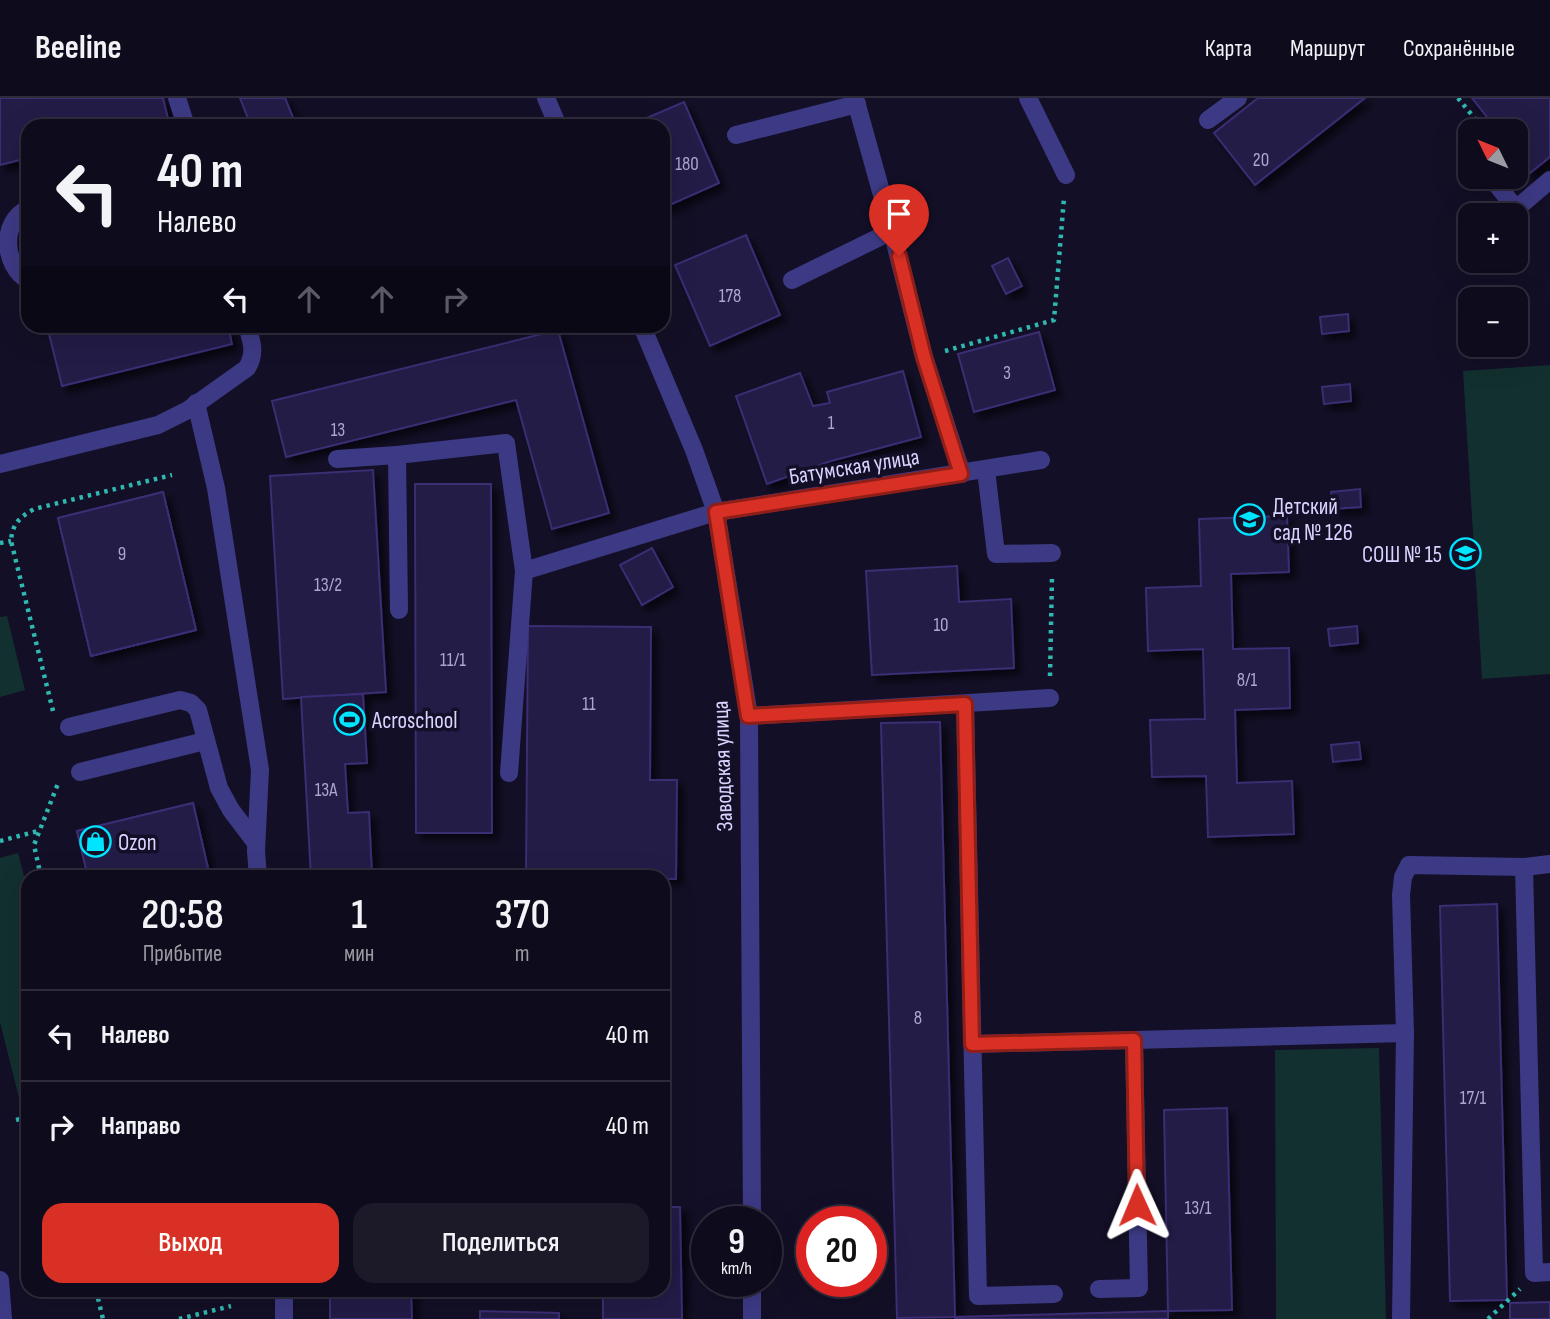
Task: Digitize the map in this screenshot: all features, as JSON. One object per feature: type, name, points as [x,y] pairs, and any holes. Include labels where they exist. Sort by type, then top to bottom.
[{"type":"street","points":[[177,98],[184,119]]},
{"type":"street","points":[[546,98],[555,119]]},
{"type":"street","points":[[1028,98],[1066,175]]},
{"type":"street","points":[[1209,120],[1238,98]]},
{"type":"street","points":[[736,135],[856,101],[924,357],[961,474]]},
{"type":"street","points":[[1500,189],[1516,209],[1550,180]]},
{"type":"street","points":[[21,212],[10,221],[6,236],[12,263],[21,275]]},
{"type":"street","points":[[792,280],[892,231]]},
{"type":"street","points":[[0,464],[158,425],[178,416],[247,368],[252,360],[254,347],[249,333]]},
{"type":"street","name":"Заводская улица","points":[[645,333],[694,450],[716,512],[748,716],[752,1206]]},
{"type":"street","points":[[196,403],[216,488],[258,758],[258,870]]},
{"type":"street","points":[[337,459],[506,443],[524,570],[509,773]]},
{"type":"street","points":[[397,455],[399,610]]},
{"type":"street","name":"Батумская улица","points":[[524,570],[716,512],[1041,460]]},
{"type":"street","points":[[986,470],[996,554],[1052,553]]},
{"type":"street","points":[[748,716],[1050,698]]},
{"type":"street","points":[[69,727],[180,700],[186,701],[198,710],[219,788],[231,810],[256,843]]},
{"type":"street","points":[[965,704],[978,1296],[1054,1294]]},
{"type":"street","points":[[80,772],[205,741]]},
{"type":"street","points":[[1401,1319],[1405,1034],[1401,895],[1403,877],[1409,864],[1524,867],[1550,864]]},
{"type":"street","points":[[1524,867],[1534,1273],[1550,1272]]},
{"type":"street","points":[[972,1044],[1405,1034]]},
{"type":"street","points":[[1099,1289],[1139,1287],[1134,1040]]},
{"type":"street","points":[[0,1280],[3,1319]]},
{"type":"street","points":[[284,1297],[284,1319]]},
{"type":"street","points":[[752,1297],[752,1319]]},
{"type":"path","points":[[1458,98],[1475,119]]},
{"type":"path","points":[[924,357],[1054,320],[1066,175]]},
{"type":"path","points":[[54,717],[11,541],[15,523],[34,509],[172,475]]},
{"type":"path","points":[[0,543],[11,541]]},
{"type":"path","points":[[1050,698],[1052,606]]},
{"type":"path","points":[[39,870],[34,845],[61,777]]},
{"type":"path","points":[[0,841],[38,831]]},
{"type":"path","points":[[16,1120],[21,1119]]},
{"type":"path","points":[[98,1297],[103,1319]]},
{"type":"path","points":[[1488,1319],[1510,1300]]},
{"type":"path","points":[[179,1319],[231,1306]]},
{"type":"green space","points":[[1550,365],[1550,674],[1482,679],[1463,371]]},
{"type":"green space","points":[[7,616],[25,690],[0,697],[0,617]]},
{"type":"green space","points":[[18,853],[22,870],[20,1102],[0,1022],[0,858]]},
{"type":"green space","points":[[1379,1048],[1386,1319],[1276,1319],[1275,1050]]},
{"type":"building","points":[[0,98],[163,98],[168,119],[21,119],[21,160],[0,165]]},
{"type":"building","points":[[240,98],[285,98],[294,119],[248,119]]},
{"type":"building","points":[[1258,98],[1365,98],[1255,185],[1214,133]]},
{"type":"building","points":[[1472,98],[1550,98],[1550,157],[1530,173],[1528,119],[1489,119]]},
{"type":"building","points":[[684,102],[719,183],[670,205],[670,119],[644,119]]},
{"type":"building","points":[[746,235],[780,315],[710,346],[675,265]]},
{"type":"building","points":[[1008,258],[1022,286],[1006,294],[992,266]]},
{"type":"building","points":[[1348,314],[1349,331],[1322,334],[1320,317]]},
{"type":"building","points":[[1039,332],[1055,390],[974,412],[958,354]]},
{"type":"building","points":[[49,333],[230,333],[232,344],[62,386]]},
{"type":"building","points":[[546,333],[559,333],[609,513],[552,529],[516,400],[286,457],[272,401]]},
{"type":"building","points":[[903,371],[921,437],[831,461],[767,484],[736,396],[800,373],[813,406],[830,403],[827,392]]},
{"type":"building","points":[[1350,384],[1351,401],[1324,404],[1322,387]]},
{"type":"building","points":[[373,470],[386,692],[283,699],[270,476]]},
{"type":"building","points":[[415,484],[491,484],[492,833],[416,833]]},
{"type":"building","points":[[1360,489],[1361,507],[1333,509],[1331,492]]},
{"type":"building","points":[[163,492],[196,630],[91,656],[58,518]]},
{"type":"building","points":[[163,492],[196,630],[91,656],[58,518]]},
{"type":"building","points":[[1287,516],[1289,572],[1231,574],[1233,649],[1289,648],[1290,708],[1235,710],[1237,783],[1292,781],[1294,834],[1208,837],[1206,776],[1152,777],[1150,720],[1205,719],[1203,649],[1148,651],[1146,588],[1201,586],[1199,519]]},
{"type":"building","points":[[652,548],[673,587],[642,605],[620,565]]},
{"type":"building","points":[[957,566],[959,602],[1011,599],[1014,668],[872,675],[866,571]]},
{"type":"building","points":[[528,626],[651,627],[650,780],[677,780],[676,879],[670,879],[670,870],[526,870]]},
{"type":"building","points":[[1357,626],[1358,643],[1330,646],[1328,629]]},
{"type":"building","points":[[363,694],[367,763],[345,764],[348,813],[369,812],[372,870],[311,870],[301,697]]},
{"type":"building","points":[[940,722],[955,1317],[897,1318],[881,723]]},
{"type":"building","points":[[1359,742],[1361,759],[1333,762],[1331,745]]},
{"type":"building","points":[[193,803],[208,870],[86,870],[77,831]]},
{"type":"building","points":[[193,803],[208,870],[86,870],[77,831]]},
{"type":"building","points":[[1497,904],[1507,1300],[1450,1301],[1440,906]]},
{"type":"building","points":[[1227,1108],[1232,1310],[1168,1311],[1164,1110]]},
{"type":"building","points":[[670,1207],[680,1207],[682,1319],[603,1319],[603,1297],[670,1297]]},
{"type":"building","points":[[330,1297],[411,1297],[412,1319],[330,1319]]},
{"type":"building","points":[[1550,1302],[1550,1319],[1510,1319],[1510,1303]]},
{"type":"building","points":[[480,1311],[559,1313],[559,1319],[480,1319]]},
{"type":"building","points":[[1168,1311],[1168,1319],[955,1319],[955,1317]]},
{"type":"place","name":"Детский сад № 126","points":[[1250,519]]},
{"type":"place","name":"СОШ № 15","points":[[1465,554]]},
{"type":"place","name":"Acroschool","points":[[349,720]]},
{"type":"place","name":"Ozon","points":[[95,842]]},
{"type":"route","points":[[899,256],[924,357],[961,474],[716,512],[748,716],[965,704],[972,1044],[1134,1040],[1137,1205]]}]
